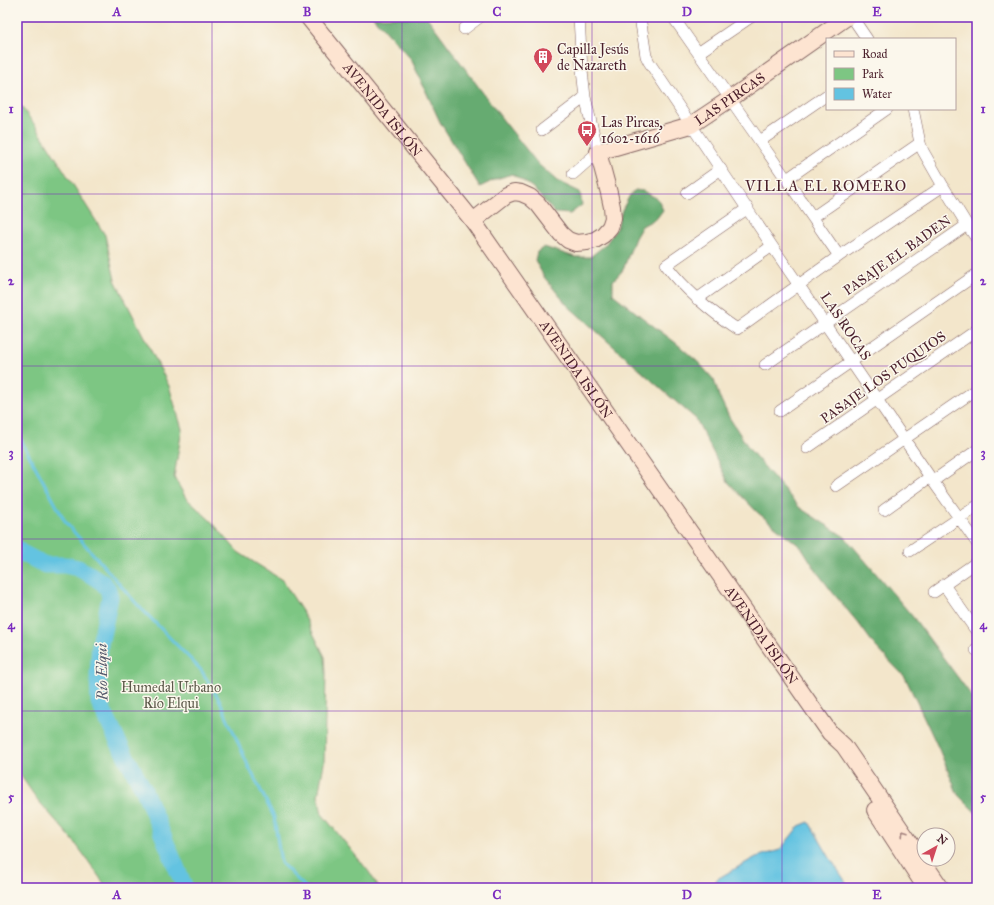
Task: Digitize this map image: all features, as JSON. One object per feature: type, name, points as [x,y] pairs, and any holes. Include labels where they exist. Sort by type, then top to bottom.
[{"type":"main road","name":"AVENIDA ISLÓN","points":[[308,17],[473,221],[830,733],[844,746],[941,888]]},
{"type":"main road","name":"LAS PIRCAS","points":[[598,152],[691,125],[847,17]]},
{"type":"main road","points":[[473,221],[506,195],[514,192],[521,193],[530,196],[561,234],[568,240],[576,243],[595,240],[603,235],[610,226],[613,218],[612,207],[598,152]]},
{"type":"main road","name":"AVENIDA ISLÓN","points":[[830,733],[834,747],[926,888]]},
{"type":"street","points":[[464,29],[480,17]]},
{"type":"street","points":[[573,174],[598,152],[585,97],[579,17]]},
{"type":"street","name":"LAS ROCAS","points":[[640,17],[646,56],[649,62],[772,246],[977,543]]},
{"type":"street","points":[[673,17],[787,179],[839,256]]},
{"type":"street","points":[[698,53],[751,17]]},
{"type":"street","points":[[852,17],[866,38]]},
{"type":"street","points":[[760,141],[826,96]]},
{"type":"street","points":[[542,130],[585,97]]},
{"type":"street","points":[[787,179],[886,110]]},
{"type":"street","points":[[913,110],[923,151],[943,186],[977,239]]},
{"type":"street","points":[[813,217],[920,142]]},
{"type":"street","points":[[687,193],[721,169]]},
{"type":"street","points":[[748,208],[666,265],[673,275],[697,299],[736,329],[839,256],[943,186]]},
{"type":"street","name":"PASAJE EL BADEN","points":[[765,365],[967,225]]},
{"type":"street","points":[[697,299],[772,246]]},
{"type":"street","points":[[780,411],[977,274]]},
{"type":"street","name":"PASAJE LOS PUQUIOS","points":[[807,448],[977,330]]},
{"type":"street","points":[[836,486],[977,389]]},
{"type":"street","points":[[884,510],[977,450]]},
{"type":"street","points":[[910,551],[977,506]]},
{"type":"street","points":[[934,592],[977,562]]},
{"type":"street","points":[[944,585],[977,632]]},
{"type":"green space","points":[[373,17],[427,17],[503,120],[538,164],[557,181],[580,192],[582,205],[570,214],[555,213],[532,187],[512,174],[496,179],[480,187],[440,122],[411,59]]},
{"type":"green space","name":"Humedal Urbano Río Elqui","points":[[17,101],[37,128],[105,235],[115,280],[169,386],[182,429],[174,477],[186,498],[212,522],[238,552],[282,580],[302,611],[325,657],[324,763],[318,796],[322,814],[369,872],[379,888],[107,888],[72,839],[36,798],[17,770]]},
{"type":"green space","points":[[635,190],[643,191],[658,199],[663,210],[657,218],[642,226],[635,238],[623,270],[613,281],[613,294],[676,343],[699,363],[714,380],[719,396],[729,417],[750,450],[800,508],[845,537],[913,617],[977,703],[977,814],[958,795],[938,747],[905,677],[875,646],[817,572],[802,548],[757,512],[728,482],[696,419],[567,305],[544,277],[535,260],[537,252],[544,247],[575,257],[590,257],[605,245],[617,228],[622,210],[630,195]]},
{"type":"water","points":[[809,822],[850,888],[711,888],[717,879],[756,857],[780,850],[799,826]]},
{"type":"waterway","points":[[17,433],[66,523],[136,603],[201,670],[220,701],[247,763],[274,817],[281,863],[306,888]]},
{"type":"waterway","name":"Río Elqui","points":[[17,549],[45,565],[65,565],[78,568],[103,583],[108,589],[110,597],[100,644],[98,676],[99,702],[116,738],[143,788],[185,888]]},
{"type":"place","name":"Capilla Jesús de Nazareth","points":[[543,74]]},
{"type":"place","name":"Las Pircas, 1602-1616","points":[[587,147]]},
{"type":"district","name":"VILLA EL ROMERO","points":[[826,186]]}]
